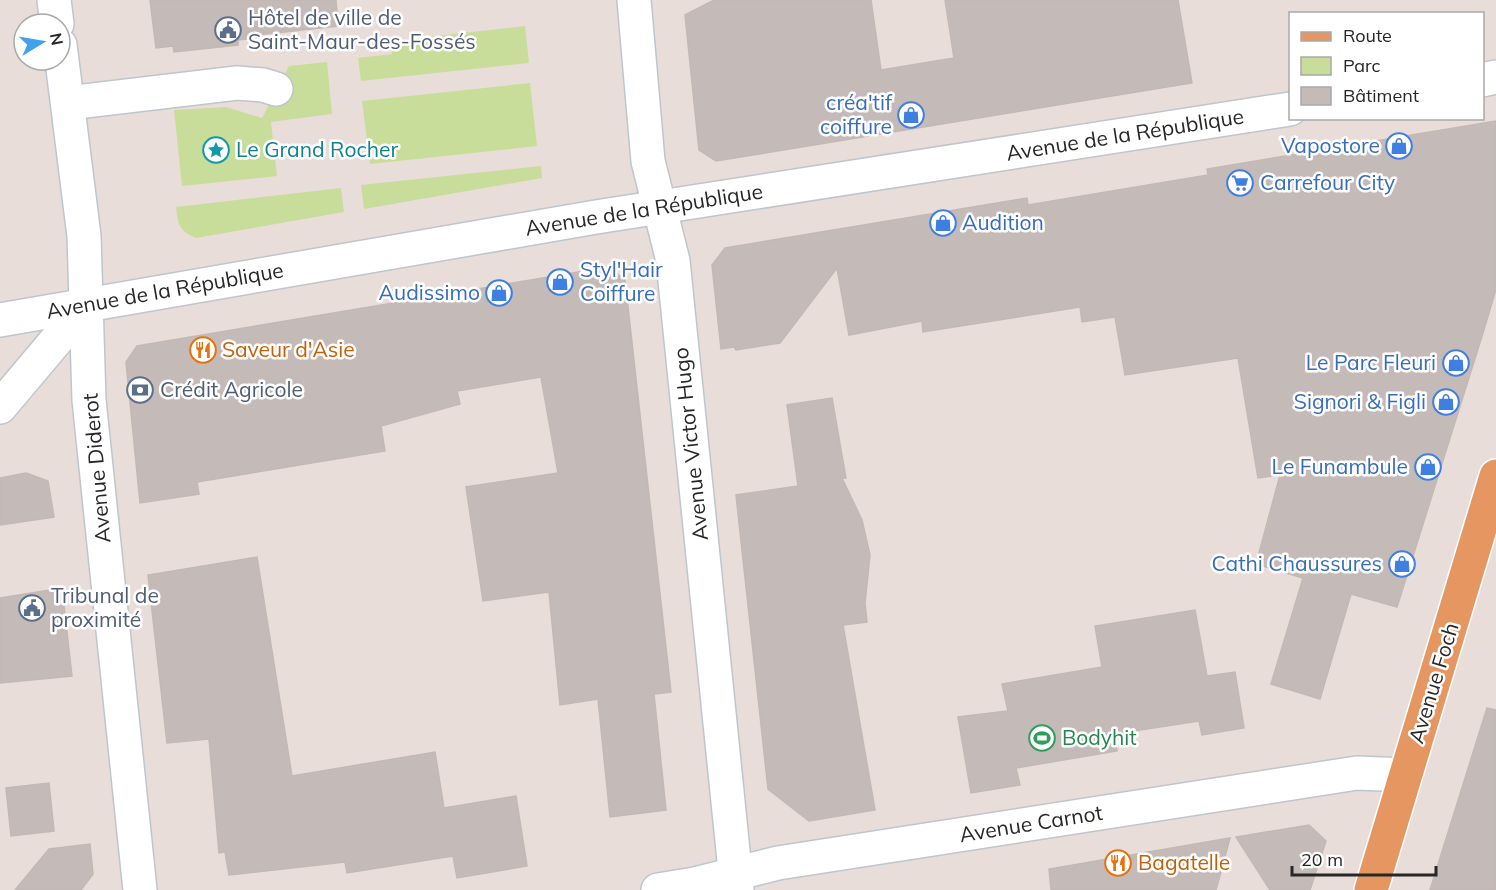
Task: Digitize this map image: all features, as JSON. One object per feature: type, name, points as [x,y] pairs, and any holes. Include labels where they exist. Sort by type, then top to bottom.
[{"type":"main road","name":"Avenue Foch","points":[[1371,890],[1496,476]]},
{"type":"street","name":"Avenue Victor Hugo","points":[[634,0],[648,161],[673,261],[735,882]]},
{"type":"street","name":"Avenue Diderot","points":[[64,72],[84,236],[89,400],[140,890]]},
{"type":"street","points":[[68,103],[237,83],[263,85],[276,89]]},
{"type":"street","name":"Avenue de la République","points":[[0,320],[660,207],[1289,109]]},
{"type":"street","points":[[0,407],[86,305]]},
{"type":"street","name":"Avenue Carnot","points":[[658,890],[735,882],[790,861],[1357,773],[1406,775]]},
{"type":"green space","points":[[525,26],[529,63],[361,81],[358,58],[392,54],[391,41]]},
{"type":"green space","points":[[327,62],[332,114],[271,122],[277,176],[182,186],[174,110],[226,107],[262,118],[289,66]]},
{"type":"green space","points":[[530,83],[537,146],[370,164],[362,101]]},
{"type":"green space","points":[[541,166],[542,178],[364,209],[361,185]]},
{"type":"green space","points":[[341,188],[344,212],[196,238],[180,226],[176,207]]},
{"type":"building","name":"Hôtel de ville de Saint-Maur-des-Fossés","points":[[150,0],[336,0],[338,26],[257,35],[256,38],[238,40],[238,45],[174,52],[173,46],[156,48]]},
{"type":"building","points":[[714,0],[871,0],[881,70],[954,58],[945,0],[1178,0],[1192,83],[716,161],[699,150],[685,15]]},
{"type":"building","points":[[1496,121],[1496,289],[1483,333],[1397,607],[1351,594],[1320,699],[1271,684],[1303,578],[1256,564],[1280,475],[1258,478],[1238,358],[1125,375],[1115,317],[1082,322],[1080,307],[923,332],[922,321],[849,335],[837,268],[780,343],[736,350],[734,347],[721,349],[712,265],[725,248],[1027,198],[1028,205],[1208,175],[1207,169]]},
{"type":"building","points":[[608,267],[625,280],[671,692],[654,694],[666,810],[610,817],[598,699],[560,705],[549,592],[483,601],[466,487],[558,473],[541,377],[457,391],[460,404],[381,426],[385,451],[197,482],[199,494],[140,503],[126,362],[137,346]]},
{"type":"building","points":[[832,398],[846,478],[842,478],[862,520],[870,555],[865,603],[867,622],[843,625],[875,810],[809,821],[768,789],[736,495],[798,486],[787,405]]},
{"type":"building","points":[[26,473],[48,481],[54,517],[0,525],[0,478]]},
{"type":"building","points":[[257,557],[292,776],[435,752],[444,808],[516,796],[527,866],[457,878],[453,856],[347,873],[345,862],[229,875],[225,852],[219,853],[209,739],[167,743],[148,575]]},
{"type":"building","points":[[62,588],[72,676],[0,683],[0,598]]},
{"type":"building","points":[[1195,610],[1207,676],[1235,672],[1244,728],[1202,735],[1199,721],[1114,734],[1117,751],[1016,768],[1020,785],[971,793],[958,717],[1008,711],[1002,684],[1102,667],[1095,626]]},
{"type":"building","points":[[1487,708],[1496,710],[1496,890],[1430,890]]},
{"type":"building","points":[[49,783],[54,831],[11,836],[6,788]]},
{"type":"building","points":[[1309,825],[1326,841],[1310,890],[1270,890],[1236,837]]},
{"type":"building","points":[[1230,838],[1216,890],[1051,890],[1049,869]]},
{"type":"building","points":[[90,844],[93,874],[81,890],[15,890],[49,849]]},
{"type":"place","name":"Hôtel de ville de Saint-Maur-des-Fossés","points":[[228,30]]},
{"type":"place","name":"créa'tif coiffure","points":[[911,115]]},
{"type":"place","name":"Vapostore","points":[[1399,146]]},
{"type":"place","name":"Le Grand Rocher","points":[[216,150]]},
{"type":"place","name":"Carrefour City","points":[[1240,183]]},
{"type":"place","name":"Audition","points":[[943,223]]},
{"type":"place","name":"Styl'Hair Coiffure","points":[[560,282]]},
{"type":"place","name":"Audissimo","points":[[499,293]]},
{"type":"place","name":"Saveur d'Asie","points":[[203,350]]},
{"type":"place","name":"Le Parc Fleuri","points":[[1456,363]]},
{"type":"place","name":"Crédit Agricole","points":[[140,390]]},
{"type":"place","name":"Signori & Figli","points":[[1446,402]]},
{"type":"place","name":"Le Funambule","points":[[1428,467]]},
{"type":"place","name":"Cathi Chaussures","points":[[1402,564]]},
{"type":"place","name":"Tribunal de proximité","points":[[32,608]]},
{"type":"place","name":"Bodyhit","points":[[1042,738]]},
{"type":"place","name":"Bagatelle","points":[[1118,863]]}]
